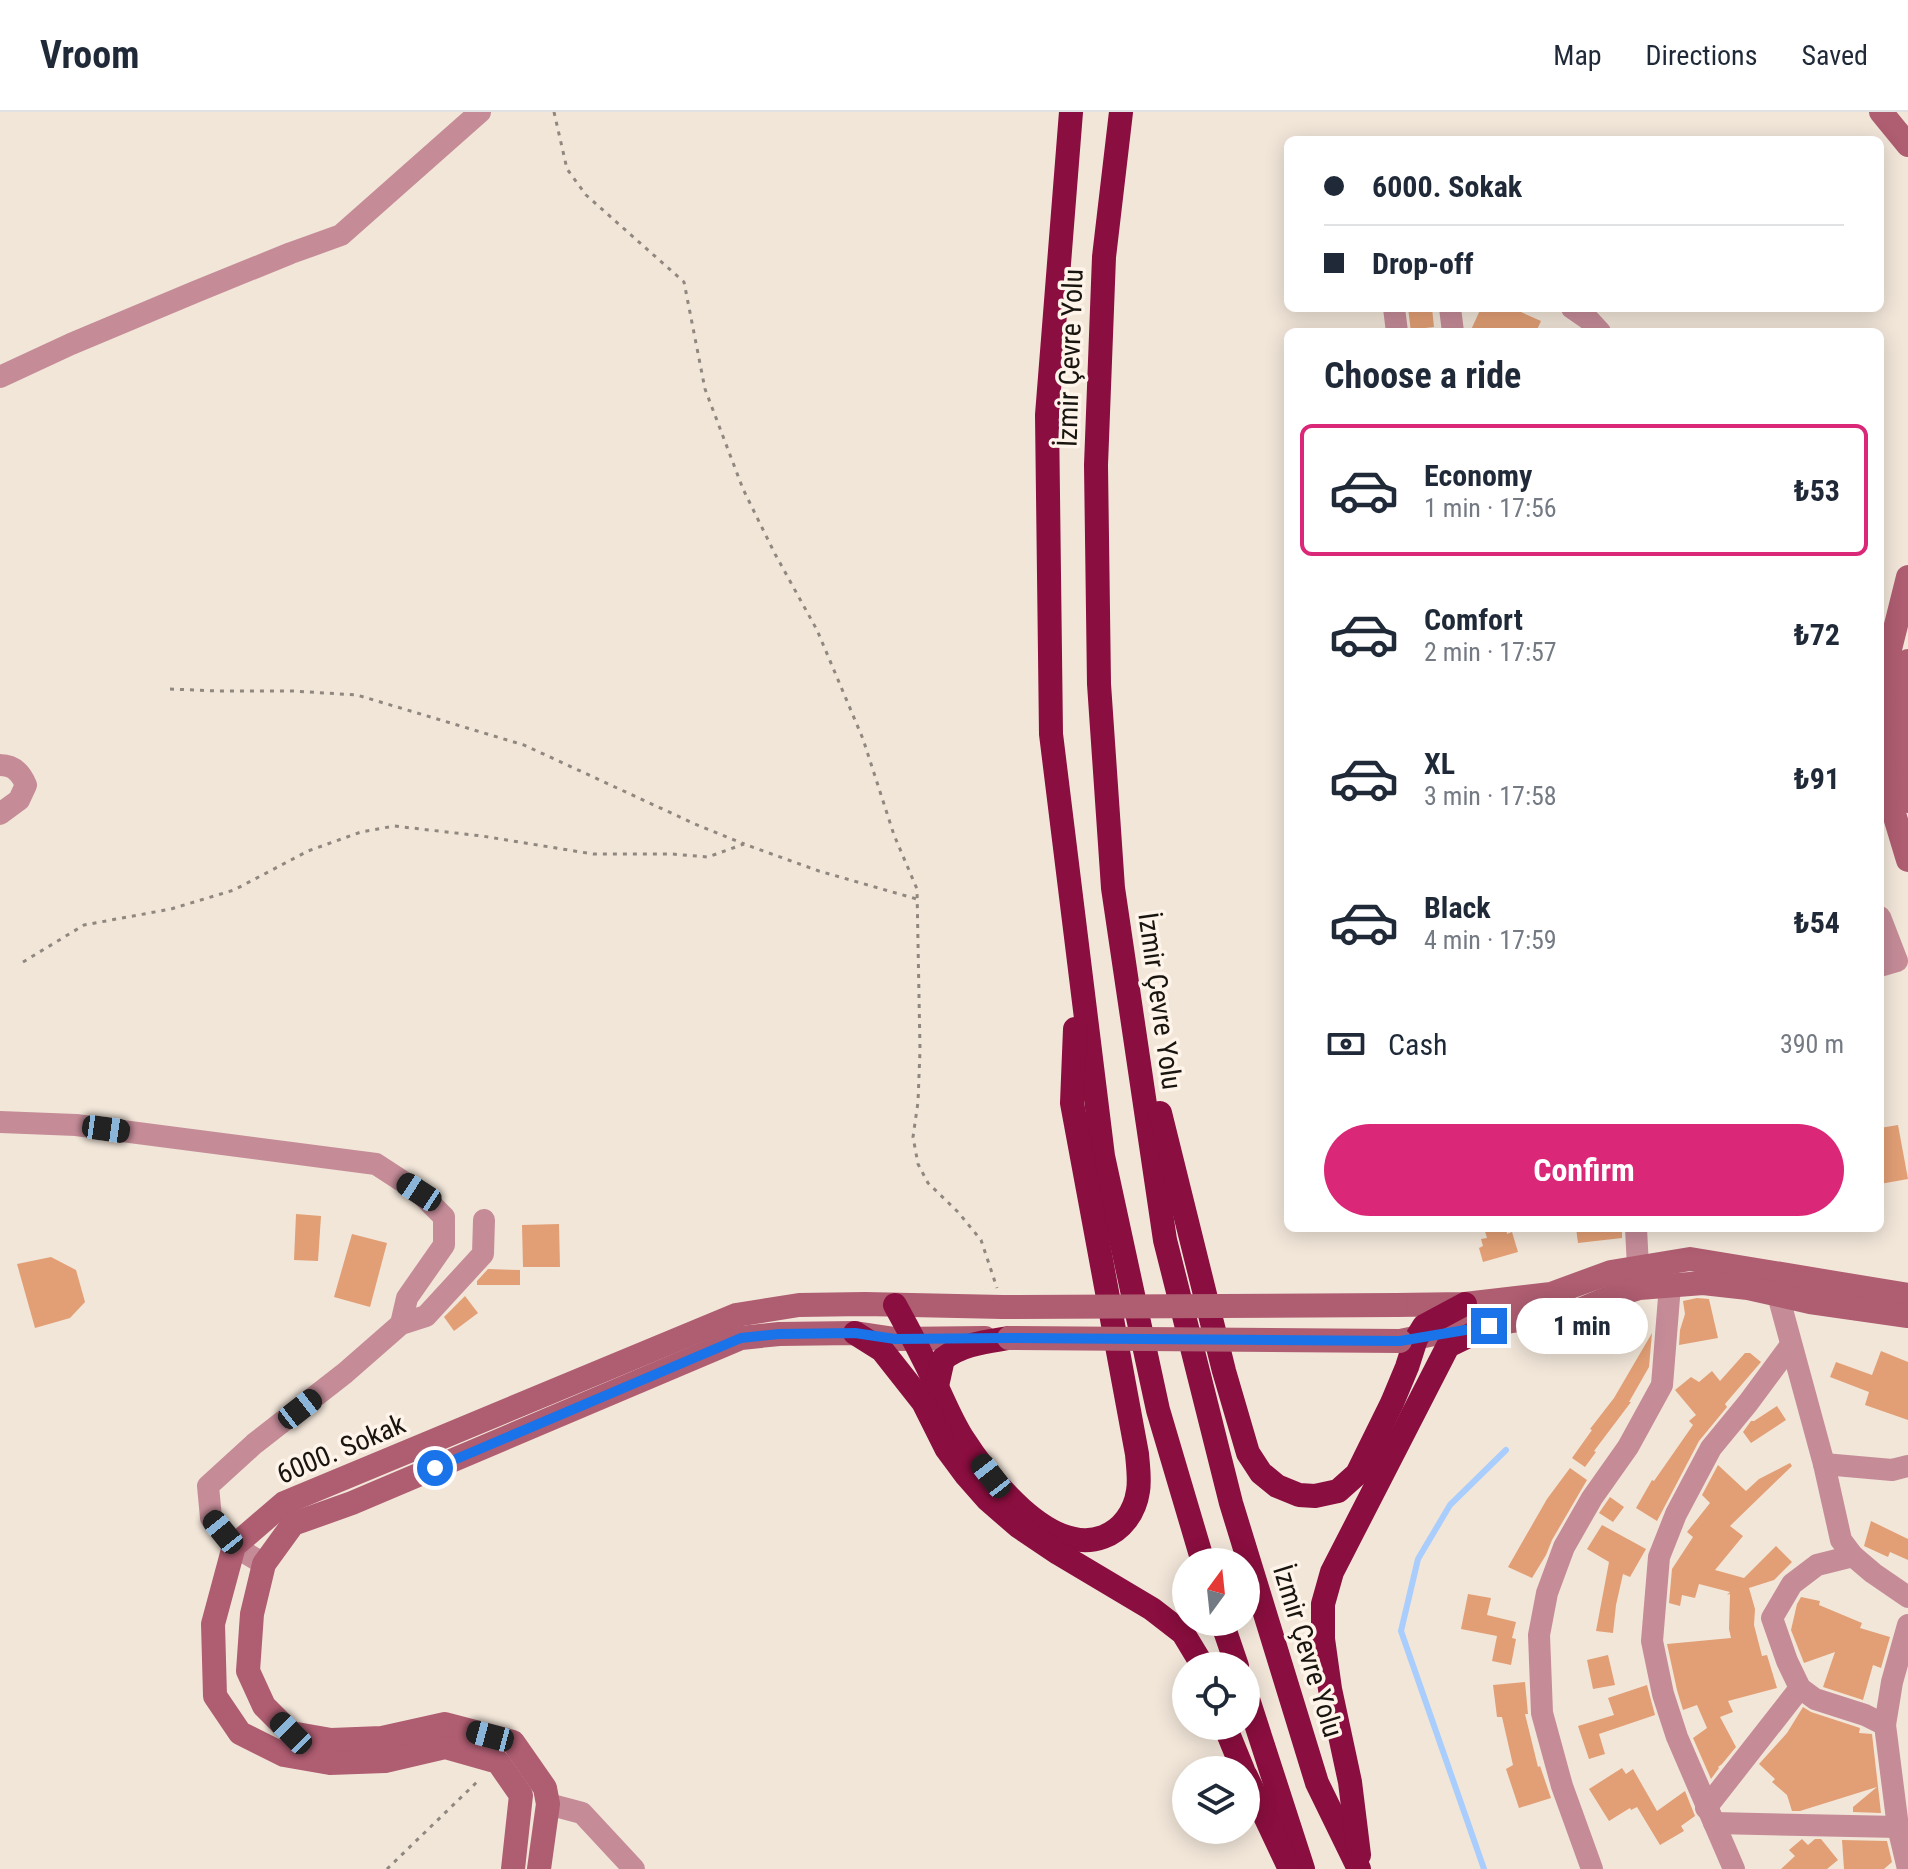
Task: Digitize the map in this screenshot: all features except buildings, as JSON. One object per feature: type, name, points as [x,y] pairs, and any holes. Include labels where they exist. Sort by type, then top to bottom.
[{"type":"highway","name":"İzmir Çevre Yolu","points":[[1071,112],[1047,415],[1051,734],[1103,1156],[1158,1410],[1199,1548]]},
{"type":"highway","name":"İzmir Çevre Yolu","points":[[1121,112],[1104,257],[1096,465],[1099,684],[1113,888],[1122,955],[1165,1240],[1231,1503],[1317,1783],[1360,1869]]},
{"type":"highway","points":[[1122,955],[1224,1371],[1248,1453],[1261,1473],[1277,1486],[1299,1495],[1315,1496],[1338,1491],[1357,1474],[1392,1403],[1419,1336],[1465,1304]]},
{"type":"highway","points":[[855,1333],[882,1350],[930,1394],[1003,1491],[1053,1532],[1075,1541],[1097,1539],[1114,1533],[1129,1518],[1138,1491],[1137,1454],[1072,1103],[1079,958]]},
{"type":"highway","points":[[895,1305],[905,1339],[930,1394],[946,1448],[966,1475],[988,1500],[1018,1526],[1163,1617],[1183,1633],[1195,1652]]},
{"type":"highway","points":[[1396,1305],[1419,1336],[1438,1347],[1437,1366]]},
{"type":"highway","points":[[1360,1869],[1350,1782],[1328,1677],[1323,1604],[1332,1572],[1448,1346],[1489,1326]]},
{"type":"highway","points":[[930,1394],[943,1359],[955,1350],[1009,1338]]},
{"type":"highway","points":[[1260,1736],[1303,1869]]},
{"type":"highway","points":[[1260,1806],[1290,1869]]},
{"type":"street","points":[[0,377],[195,292],[341,235],[480,112]]},
{"type":"street","points":[[1881,112],[1908,145]]},
{"type":"street","points":[[1901,112],[1908,122]]},
{"type":"street","points":[[1578,312],[1596,328]]},
{"type":"street","points":[[1884,692],[1889,653],[1908,577]]},
{"type":"street","points":[[1908,661],[1900,703],[1899,773],[1908,801]]},
{"type":"street","points":[[1884,764],[1889,797],[1908,860]]},
{"type":"street","points":[[0,765],[15,769],[23,776],[26,785],[19,800],[0,814]]},
{"type":"street","points":[[1884,927],[1897,961],[1884,965]]},
{"type":"street","points":[[0,1122],[76,1125],[376,1164],[419,1192],[444,1217],[444,1245],[407,1298],[401,1324]]},
{"type":"street","points":[[264,1564],[234,1546],[211,1518],[208,1486],[254,1444],[345,1373],[401,1324],[426,1316],[483,1254],[484,1220]]},
{"type":"street","points":[[1636,1232],[1638,1267]]},
{"type":"street","name":"6000. Sokak","points":[[234,1546],[284,1503],[736,1315],[799,1305],[1465,1304],[1551,1294],[1611,1272],[1690,1259],[1908,1295]]},
{"type":"street","name":"6000. Sokak","points":[[548,1804],[545,1788],[513,1742],[445,1724],[382,1738],[331,1740],[291,1733],[264,1706],[248,1671],[252,1614],[264,1564],[293,1524],[352,1503],[741,1338],[855,1333],[905,1339],[1419,1336],[1577,1311],[1639,1288],[1703,1283],[1908,1316]]},
{"type":"street","points":[[1592,1869],[1562,1786],[1542,1713],[1539,1635],[1547,1593],[1564,1547],[1592,1498],[1628,1447],[1662,1385],[1670,1285]]},
{"type":"street","points":[[1778,1295],[1824,1464],[1841,1540],[1853,1556],[1908,1597]]},
{"type":"street","points":[[1734,1869],[1677,1737],[1663,1694],[1652,1641],[1659,1557],[1676,1514],[1711,1448],[1791,1345]]},
{"type":"street","points":[[1824,1464],[1892,1470],[1908,1466]]},
{"type":"street","points":[[234,1546],[213,1624],[214,1667],[215,1696],[240,1733],[284,1755],[330,1763],[385,1761],[445,1747],[498,1762],[521,1795],[513,1869]]},
{"type":"street","points":[[1853,1556],[1817,1565],[1792,1584],[1772,1618],[1800,1688],[1815,1699],[1865,1715],[1885,1725]]},
{"type":"street","points":[[1908,1625],[1892,1682],[1885,1725],[1898,1827],[1908,1869]]},
{"type":"street","points":[[1710,1816],[1800,1688]]},
{"type":"street","points":[[539,1869],[548,1804],[582,1813],[634,1869]]},
{"type":"street","points":[[1710,1816],[1898,1827]]},
{"type":"path","points":[[554,112],[567,169],[586,195],[684,282],[705,389],[743,489],[817,630],[863,739],[894,835],[917,889],[920,1050],[913,1137],[918,1164],[928,1183],[981,1240],[1003,1307]]},
{"type":"path","points":[[170,689],[357,695],[524,745],[744,844],[819,871],[917,899]]},
{"type":"path","points":[[23,962],[84,925],[171,909],[234,890],[308,851],[361,832],[394,826],[593,854],[708,857],[744,844]]},
{"type":"path","points":[[387,1869],[498,1762]]},
{"type":"waterway","points":[[1484,1869],[1401,1631],[1418,1559],[1450,1505],[1506,1450]]},
{"type":"route","points":[[435,1468],[741,1338],[855,1333],[895,1339],[1400,1341],[1489,1326]]}]
